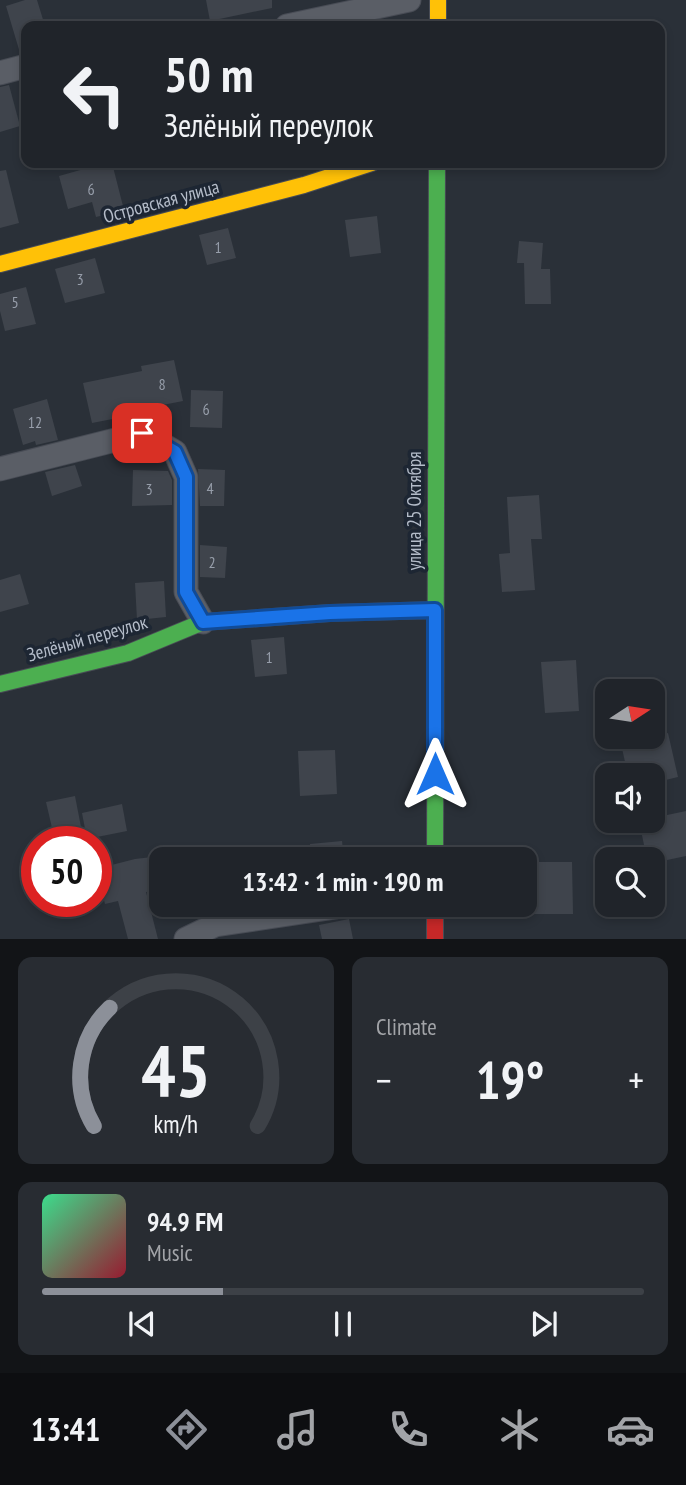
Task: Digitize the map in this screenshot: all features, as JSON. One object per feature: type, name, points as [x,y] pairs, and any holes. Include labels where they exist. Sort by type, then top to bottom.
[{"type":"street","points":[[310,21],[409,0]]},
{"type":"street","points":[[438,0],[438,21]]},
{"type":"street","points":[[0,73],[21,67]]},
{"type":"street","name":"Островская улица","points":[[0,264],[304,186],[357,168]]},
{"type":"street","name":"улица 25 Октября","points":[[435,847],[437,168]]},
{"type":"street","points":[[0,469],[142,433],[175,452],[186,477],[186,592],[203,622]]},
{"type":"street","name":"Зелёный переулок","points":[[0,684],[128,653],[203,622],[330,613],[435,610]]},
{"type":"street","points":[[186,939],[215,925],[269,917]]},
{"type":"street","points":[[435,917],[435,939]]},
{"type":"building","points":[[25,0],[37,0],[43,21],[21,21],[21,53],[20,53],[6,6]]},
{"type":"building","points":[[206,0],[272,0],[272,8],[210,21]]},
{"type":"building","points":[[9,85],[20,126],[0,132],[0,87]]},
{"type":"building","points":[[113,168],[124,210],[96,217],[92,202],[68,209],[59,176],[84,169]]},
{"type":"building","points":[[6,170],[19,223],[0,228],[0,171]]},
{"type":"building","points":[[377,216],[381,253],[350,257],[345,220]]},
{"type":"building","points":[[228,228],[236,258],[207,265],[199,235]]},
{"type":"building","points":[[519,241],[543,243],[541,269],[550,269],[551,304],[525,304],[524,263],[517,263]]},
{"type":"building","points":[[95,258],[105,293],[65,303],[55,269]]},
{"type":"building","points":[[26,287],[36,324],[5,331],[0,311],[0,294]]},
{"type":"building","points":[[174,360],[183,401],[127,412],[128,416],[92,423],[83,383],[142,371],[141,366]]},
{"type":"building","points":[[191,390],[223,391],[222,428],[190,427]]},
{"type":"building","points":[[47,399],[58,440],[36,445],[35,441],[23,445],[13,409]]},
{"type":"building","points":[[75,465],[82,486],[52,496],[45,472]]},
{"type":"building","points":[[198,469],[225,470],[224,506],[200,506]]},
{"type":"building","points":[[133,470],[168,471],[172,480],[172,505],[132,506]]},
{"type":"building","points":[[539,495],[542,539],[531,539],[535,590],[502,592],[499,554],[510,553],[507,497]]},
{"type":"building","points":[[200,545],[227,547],[225,578],[200,577]]},
{"type":"building","points":[[20,574],[29,604],[0,612],[0,580]]},
{"type":"building","points":[[164,581],[166,617],[137,620],[135,583]]},
{"type":"building","points":[[284,637],[287,674],[255,677],[251,640]]},
{"type":"building","points":[[576,660],[579,711],[545,713],[541,662]]},
{"type":"building","points":[[668,733],[678,777],[665,780],[665,763],[625,763],[622,749],[665,749],[665,734]]},
{"type":"building","points":[[335,750],[337,794],[300,796],[298,751]]},
{"type":"building","points":[[75,796],[81,826],[52,826],[46,802]]},
{"type":"building","points":[[122,804],[127,831],[112,834],[112,826],[84,826],[82,813]]},
{"type":"building","points":[[686,811],[686,856],[665,860],[665,847],[644,847],[642,833],[665,833],[665,815]]},
{"type":"building","points":[[342,841],[343,847],[310,847],[310,844]]},
{"type":"building","points":[[149,857],[149,892],[146,892],[149,917],[152,917],[158,939],[128,939],[118,901],[112,902],[112,865]]},
{"type":"building","points":[[537,862],[572,862],[573,914],[537,914]]},
{"type":"building","points":[[349,919],[353,939],[322,939],[319,925]]},
{"type":"traffic: fast","points":[[435,847],[437,168]]},
{"type":"traffic: fast","points":[[0,684],[128,653],[203,622],[330,613],[435,610]]},
{"type":"traffic: slow","points":[[438,0],[438,21]]},
{"type":"traffic: slow","points":[[0,264],[304,185],[357,168]]},
{"type":"traffic: jam","points":[[435,917],[435,939]]},
{"type":"route","points":[[142,433],[175,452],[186,477],[186,592],[203,622],[330,613],[435,610],[435,774]]}]
